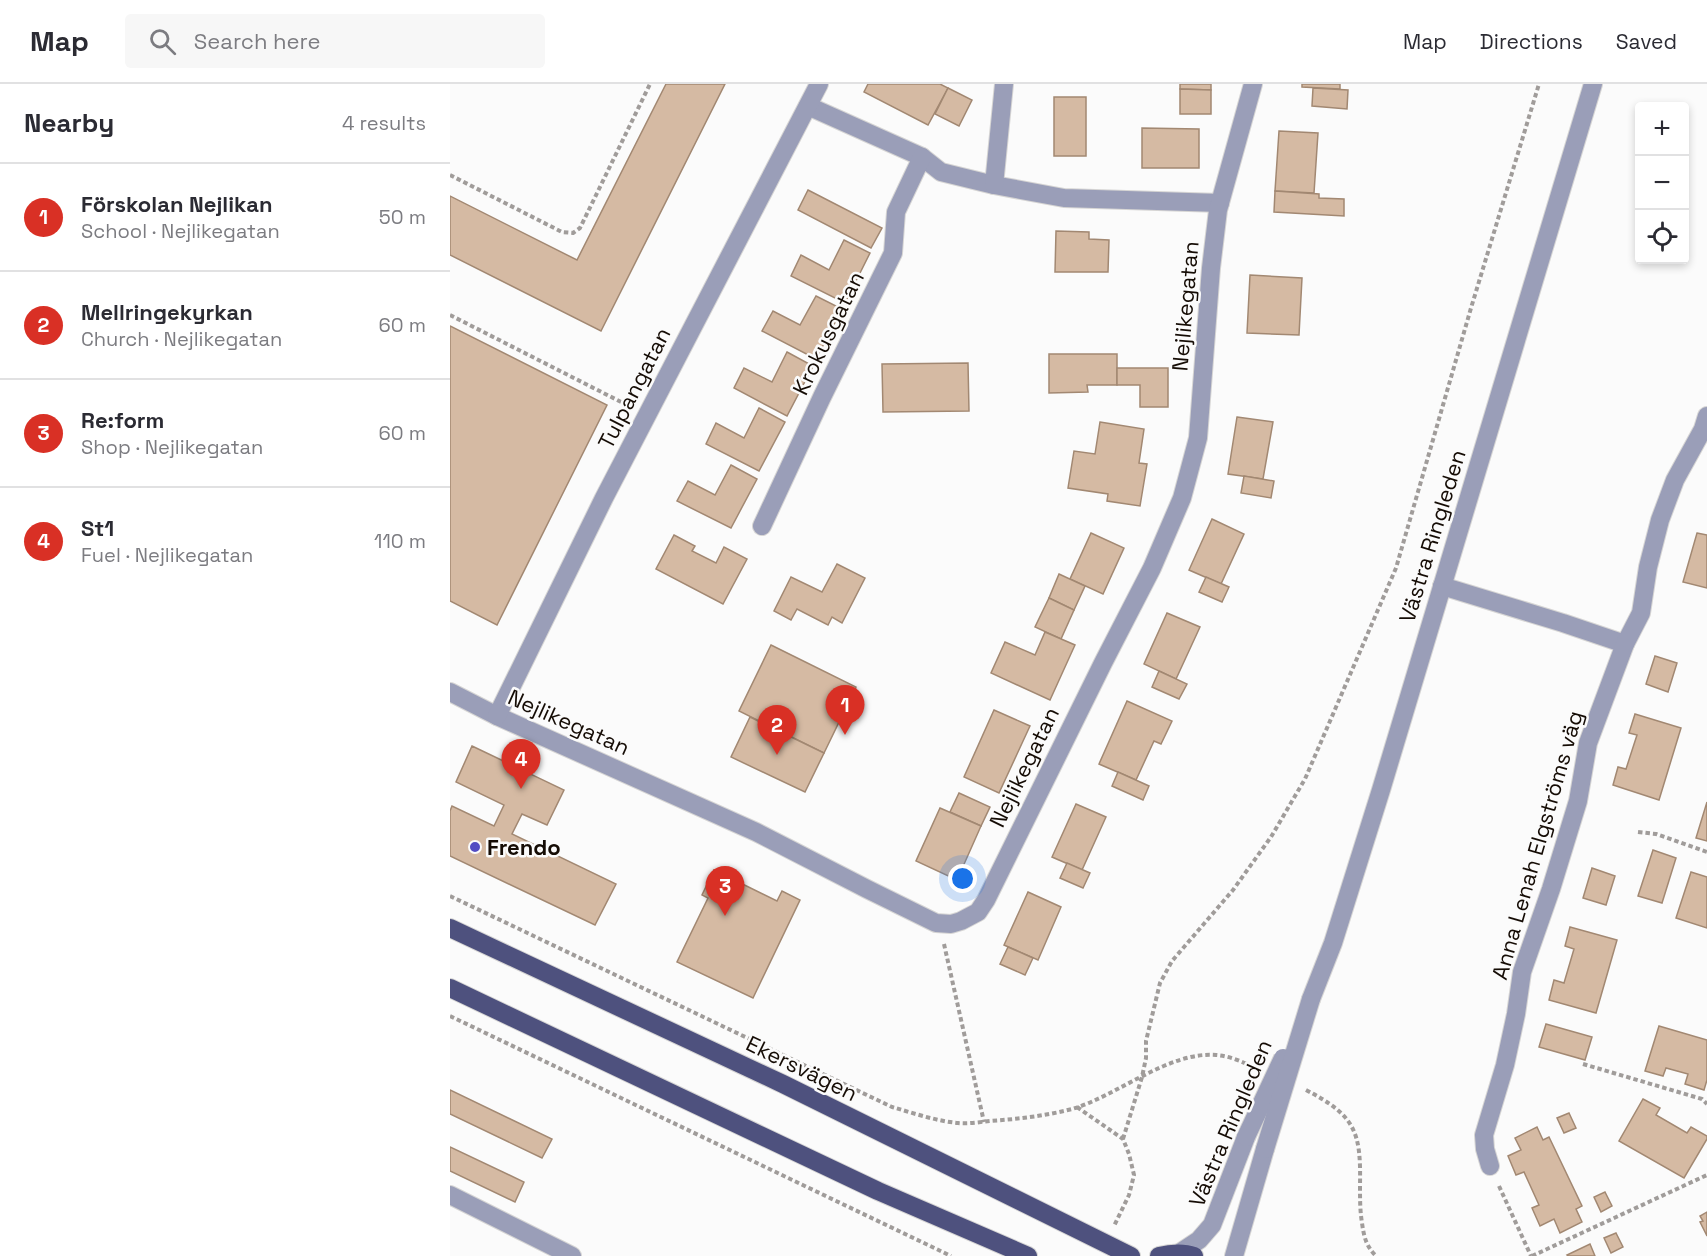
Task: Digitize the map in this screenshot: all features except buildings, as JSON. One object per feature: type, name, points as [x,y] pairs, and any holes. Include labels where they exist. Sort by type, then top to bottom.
[{"type":"main road","name":"Ekersvägen","points":[[450,928],[783,1084],[1131,1256]]},
{"type":"main road","points":[[450,988],[878,1191],[1028,1256]]},
{"type":"main road","points":[[1160,1256],[1169,1253],[1186,1255]]},
{"type":"street","name":"Tulpangatan","points":[[497,716],[647,415],[819,84]]},
{"type":"street","points":[[994,185],[1004,84]]},
{"type":"street","name":"Nejlikegatan","points":[[450,692],[497,716],[756,832],[936,923],[962,921],[978,912],[1152,568],[1182,498],[1198,438],[1211,268],[1220,203],[1253,84]]},
{"type":"street","name":"Västra Ringleden","points":[[1186,1255],[1212,1225],[1246,1137],[1311,999],[1333,943],[1593,84]]},
{"type":"street","points":[[808,106],[922,157],[941,172],[994,185],[1064,198],[1220,203]]},
{"type":"street","name":"Krokusgatan","points":[[762,526],[893,253],[896,212],[922,157]]},
{"type":"street","name":"Anna Lenah Elgströms väg","points":[[1490,1166],[1485,1149],[1485,1135],[1505,1065],[1522,972],[1578,801],[1588,743],[1625,644],[1641,613],[1648,567],[1660,520],[1675,480],[1703,429],[1707,416]]},
{"type":"street","points":[[1442,586],[1625,644]]},
{"type":"street","name":"Västra Ringleden","points":[[1234,1256],[1311,999]]},
{"type":"street","points":[[452,1199],[572,1256]]},
{"type":"path","points":[[450,175],[562,232],[573,233],[580,228],[650,84]]},
{"type":"path","points":[[1123,1139],[1142,1077],[1146,1058],[1146,1041],[1160,983],[1172,961],[1233,890],[1271,837],[1305,778],[1396,568],[1539,84]]},
{"type":"path","points":[[450,315],[647,415]]},
{"type":"path","points":[[1638,832],[1656,834],[1707,852]]},
{"type":"path","points":[[450,896],[892,1107],[924,1116],[959,1123],[1030,1118],[1077,1107],[1189,1056],[1216,1055],[1257,1068]]},
{"type":"path","points":[[945,924],[944,941],[984,1122]]},
{"type":"path","points":[[450,1016],[951,1256]]},
{"type":"path","points":[[1583,1064],[1702,1099],[1707,1104]]},
{"type":"path","points":[[1305,1090],[1338,1110],[1349,1122],[1355,1134],[1360,1146],[1360,1212],[1365,1239],[1376,1256]]},
{"type":"path","points":[[1077,1107],[1123,1139],[1129,1154],[1134,1175],[1129,1195],[1112,1230]]},
{"type":"path","points":[[1490,1166],[1532,1256],[1707,1175]]},
{"type":"place","name":"Förskolan Nejlikan","points":[[845,735]]},
{"type":"place","name":"Mellringekyrkan","points":[[777,755]]},
{"type":"place","name":"St1","points":[[521,789]]},
{"type":"place","name":"Frendo","points":[[475,847]]},
{"type":"place","name":"Re:form","points":[[725,916]]}]
